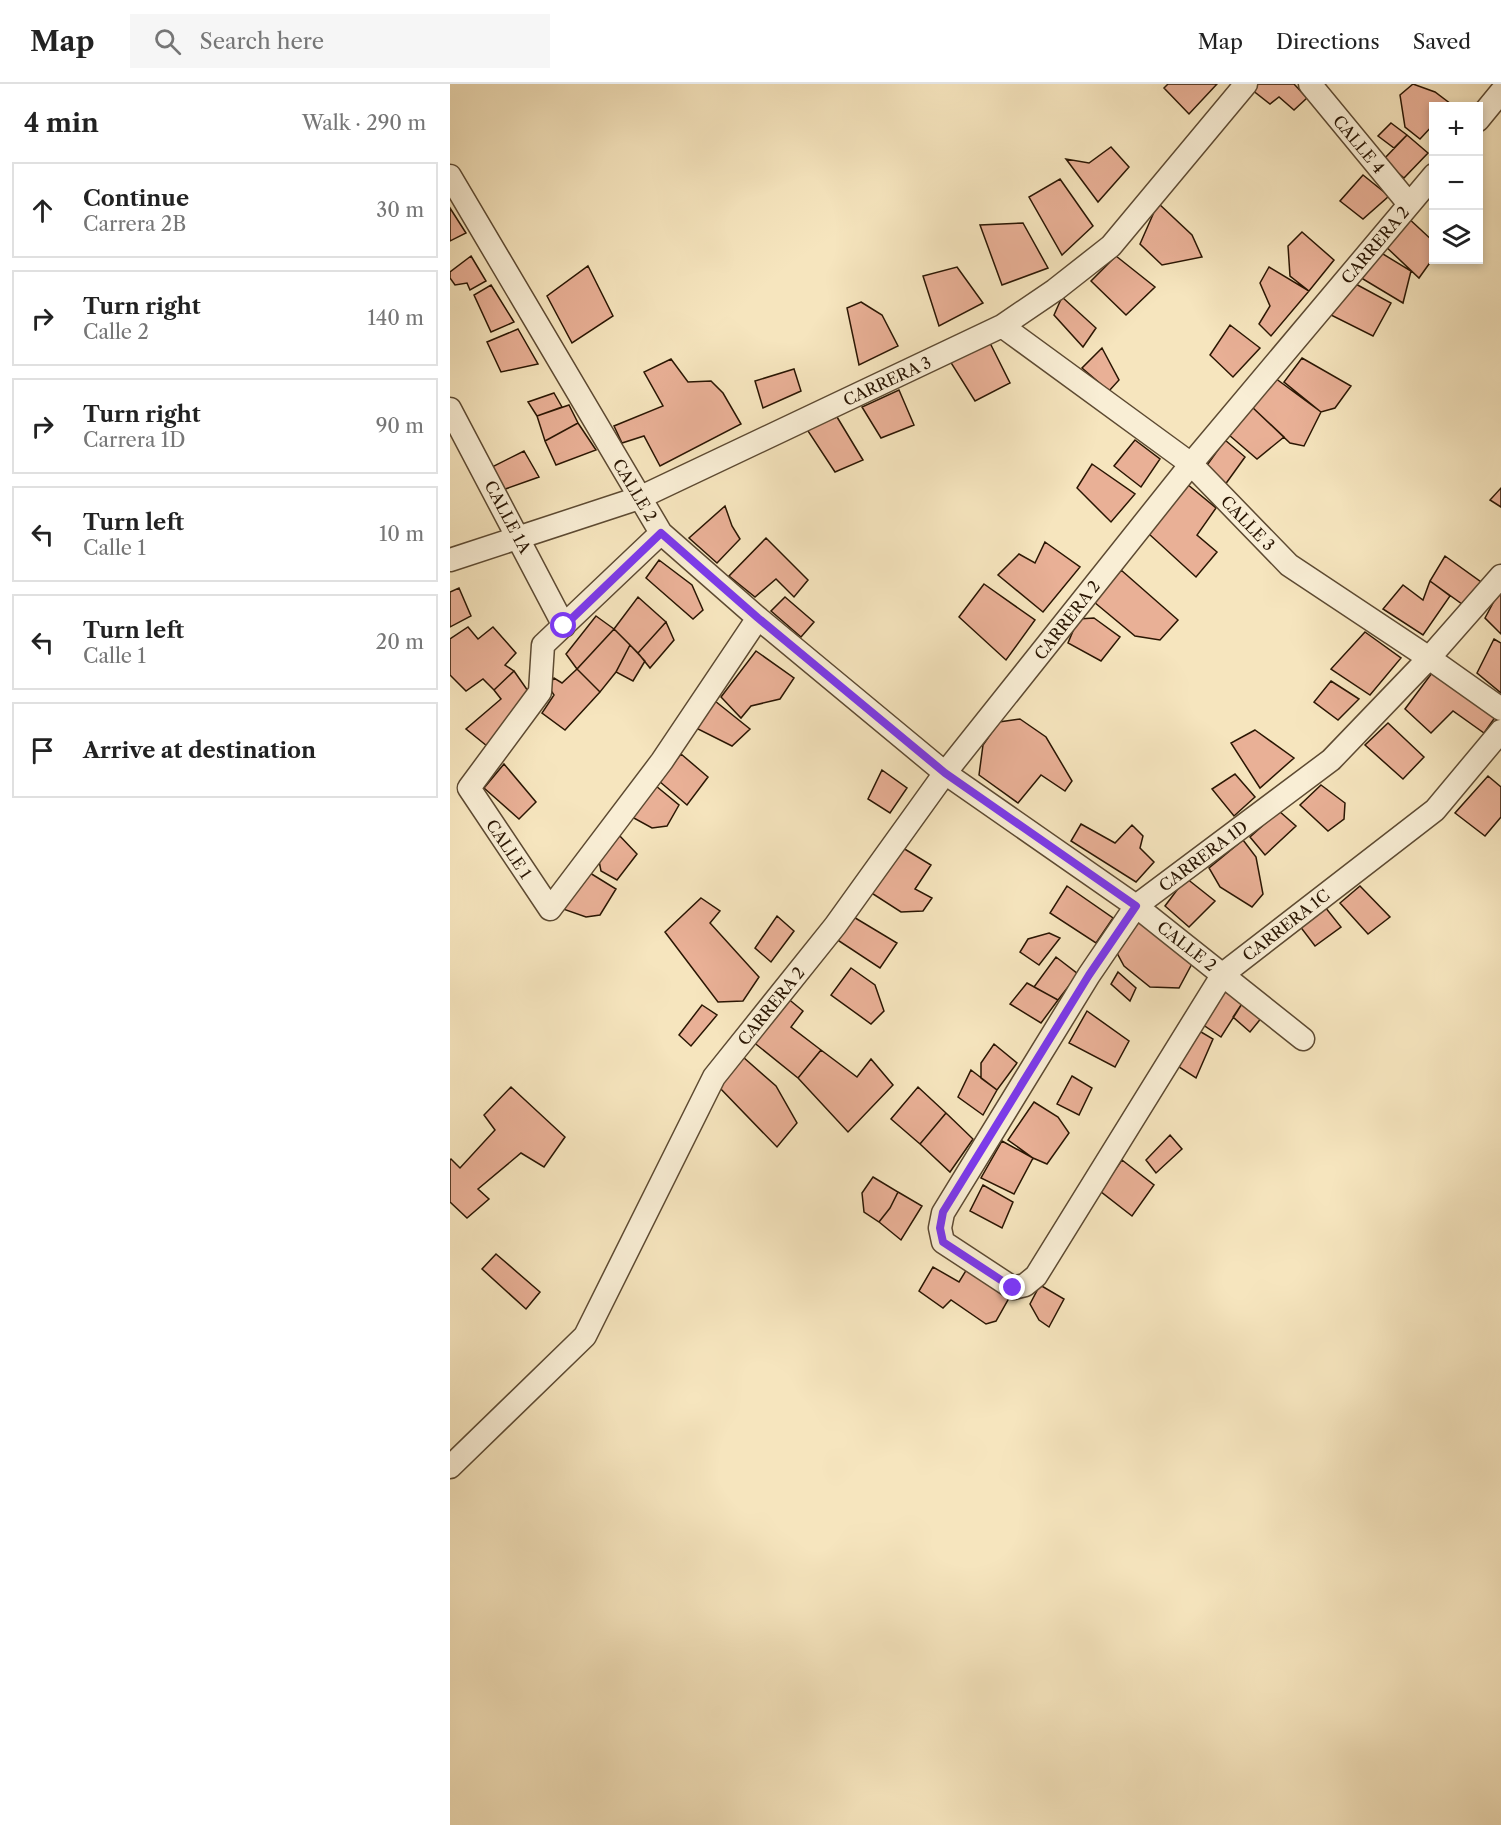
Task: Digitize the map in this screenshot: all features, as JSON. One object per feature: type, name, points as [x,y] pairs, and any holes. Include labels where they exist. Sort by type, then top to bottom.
[{"type":"street","name":"CARRERA 3","points":[[450,560],[639,498],[1002,326],[1055,290],[1111,246],[1246,84]]},
{"type":"street","name":"CALLE 4","points":[[1310,84],[1409,204]]},
{"type":"street","points":[[1483,115],[1501,92]]},
{"type":"street","name":"CALLE 2","points":[[450,176],[661,533],[758,618],[945,773],[1136,906],[1303,1039]]},
{"type":"street","name":"CARRERA 2","points":[[450,1467],[585,1336],[714,1077],[835,926],[945,773],[1191,464],[1429,181]]},
{"type":"street","name":"CALLE 3","points":[[1002,326],[1191,464],[1290,565],[1501,709]]},
{"type":"street","name":"CALLE 1A","points":[[450,409],[564,626]]},
{"type":"street","points":[[564,626],[661,533]]},
{"type":"street","name":"CARRERA 1D","points":[[1036,1276],[1025,1285],[1013,1288],[943,1242],[940,1228],[943,1212],[1089,975],[1136,906],[1331,760],[1429,658],[1501,576]]},
{"type":"street","name":"CALLE 1","points":[[564,626],[543,645],[540,692],[469,788],[550,909],[662,761],[758,618]]},
{"type":"street","name":"CARRERA 1C","points":[[1036,1276],[1223,974],[1435,810],[1501,731]]},
{"type":"building","points":[[1168,84],[1217,84],[1189,114],[1164,88]]},
{"type":"building","points":[[1249,84],[1294,84],[1307,98],[1294,110],[1279,97],[1270,104],[1247,86]]},
{"type":"building","points":[[1413,84],[1435,92],[1448,102],[1429,102],[1429,129],[1420,139],[1405,127],[1400,95]]},
{"type":"building","points":[[1391,123],[1407,135],[1394,148],[1378,136]]},
{"type":"building","points":[[1407,135],[1428,153],[1404,178],[1383,160]]},
{"type":"building","points":[[1111,147],[1129,167],[1098,202],[1066,159],[1089,163]]},
{"type":"building","points":[[1363,175],[1389,196],[1363,219],[1340,201]]},
{"type":"building","points":[[1060,179],[1093,226],[1062,255],[1029,197]]},
{"type":"building","points":[[1158,203],[1192,235],[1202,257],[1162,265],[1140,244]]},
{"type":"building","points":[[450,208],[466,233],[450,241]]},
{"type":"building","points":[[1406,216],[1429,237],[1429,264],[1419,278],[1383,244]]},
{"type":"building","points":[[1023,223],[1048,268],[1002,285],[980,225]]},
{"type":"building","points":[[1302,232],[1334,260],[1309,291],[1290,276],[1288,246]]},
{"type":"building","points":[[1378,251],[1411,271],[1403,303],[1358,276]]},
{"type":"building","points":[[471,256],[486,281],[470,290],[467,283],[455,285],[450,278],[450,272]]},
{"type":"building","points":[[1116,256],[1155,287],[1126,315],[1091,281]]},
{"type":"building","points":[[588,266],[613,316],[572,343],[547,296]]},
{"type":"building","points":[[957,267],[983,303],[939,326],[923,276]]},
{"type":"building","points":[[1269,267],[1309,291],[1271,336],[1259,324],[1270,306],[1260,283]]},
{"type":"building","points":[[1352,282],[1391,303],[1373,336],[1327,313]]},
{"type":"building","points":[[491,285],[514,322],[491,332],[474,295]]},
{"type":"building","points":[[1062,297],[1096,328],[1083,347],[1054,315]]},
{"type":"building","points":[[861,302],[882,315],[898,346],[859,365],[847,308]]},
{"type":"building","points":[[1230,325],[1260,348],[1233,377],[1210,355]]},
{"type":"building","points":[[518,329],[538,364],[501,372],[487,342]]},
{"type":"building","points":[[990,343],[1010,383],[975,401],[948,358]]},
{"type":"building","points":[[1102,348],[1119,380],[1109,391],[1082,368]]},
{"type":"building","points":[[1302,358],[1351,386],[1335,408],[1321,412],[1284,382]]},
{"type":"building","points":[[671,359],[688,382],[711,381],[723,393],[741,424],[660,466],[644,436],[622,443],[614,426],[663,406],[644,372]]},
{"type":"building","points":[[794,369],[801,391],[763,408],[755,381]]},
{"type":"building","points":[[1275,378],[1321,412],[1304,446],[1290,443],[1252,407]]},
{"type":"building","points":[[899,390],[914,425],[881,438],[862,407]]},
{"type":"building","points":[[554,393],[562,407],[537,416],[528,402]]},
{"type":"building","points":[[569,405],[578,423],[545,441],[537,416]]},
{"type":"building","points":[[1252,407],[1284,437],[1257,459],[1229,435]]},
{"type":"building","points":[[837,417],[863,460],[835,472],[806,428]]},
{"type":"building","points":[[578,423],[596,450],[556,465],[545,441]]},
{"type":"building","points":[[1135,440],[1160,459],[1141,487],[1114,466]]},
{"type":"building","points":[[1225,440],[1245,457],[1222,489],[1205,468]]},
{"type":"building","points":[[524,451],[539,477],[497,492],[486,470]]},
{"type":"building","points":[[1092,464],[1135,494],[1111,522],[1077,488]]},
{"type":"building","points":[[1187,484],[1216,508],[1197,535],[1217,552],[1196,577],[1149,534]]},
{"type":"building","points":[[1501,488],[1501,507],[1490,500]]},
{"type":"building","points":[[725,506],[732,526],[740,539],[717,563],[689,538]]},
{"type":"building","points":[[766,538],[808,580],[794,597],[776,579],[755,597],[729,576]]},
{"type":"building","points":[[1045,542],[1080,567],[1043,612],[998,575],[1019,554],[1035,563]]},
{"type":"building","points":[[1445,556],[1481,582],[1462,604],[1430,581]]},
{"type":"building","points":[[659,560],[692,585],[703,610],[693,619],[646,578]]},
{"type":"building","points":[[1121,570],[1178,620],[1160,640],[1135,636],[1094,602]]},
{"type":"building","points":[[1430,581],[1450,596],[1423,635],[1383,609],[1403,585],[1423,600]]},
{"type":"building","points":[[984,584],[1035,620],[1006,660],[959,617]]},
{"type":"building","points":[[459,588],[471,616],[450,627],[450,592]]},
{"type":"building","points":[[1501,591],[1501,634],[1485,618]]},
{"type":"building","points":[[638,597],[666,622],[638,653],[614,629]]},
{"type":"building","points":[[785,597],[814,622],[801,637],[771,611]]},
{"type":"building","points":[[596,616],[614,629],[577,669],[566,654]]},
{"type":"building","points":[[1094,618],[1120,637],[1101,661],[1068,643],[1078,619]]},
{"type":"building","points":[[666,622],[674,640],[650,668],[638,653]]},
{"type":"building","points":[[468,627],[478,639],[493,627],[516,653],[505,665],[514,671],[494,690],[483,679],[466,691],[450,675],[450,639]]},
{"type":"building","points":[[614,629],[630,645],[616,672],[600,692],[577,669]]},
{"type":"building","points":[[1365,632],[1401,658],[1370,695],[1331,669]]},
{"type":"building","points":[[1494,639],[1501,643],[1501,693],[1477,673]]},
{"type":"building","points":[[630,645],[645,661],[633,681],[616,672]]},
{"type":"building","points":[[756,651],[794,678],[780,699],[751,706],[741,718],[721,697]]},
{"type":"building","points":[[577,669],[600,692],[565,730],[542,713],[554,695],[548,686],[554,678],[562,683]]},
{"type":"building","points":[[514,671],[528,691],[487,746],[466,729],[501,699],[494,690]]},
{"type":"building","points":[[1432,673],[1496,716],[1484,733],[1453,711],[1431,733],[1405,709]]},
{"type":"building","points":[[1331,681],[1359,699],[1338,720],[1314,702]]},
{"type":"building","points":[[715,701],[750,729],[732,746],[696,728]]},
{"type":"building","points":[[1020,719],[1046,737],[1072,781],[1065,791],[1041,775],[1018,803],[979,775],[983,745],[999,722]]},
{"type":"building","points":[[1388,723],[1424,757],[1403,779],[1365,745]]},
{"type":"building","points":[[1255,730],[1294,758],[1260,788],[1231,743]]},
{"type":"building","points":[[681,754],[708,777],[687,805],[659,781]]},
{"type":"building","points":[[504,764],[536,802],[519,819],[484,788]]},
{"type":"building","points":[[882,770],[907,788],[890,813],[868,799]]},
{"type":"building","points":[[1235,774],[1255,797],[1234,816],[1212,789]]},
{"type":"building","points":[[1488,776],[1501,787],[1501,817],[1485,836],[1455,813]]},
{"type":"building","points":[[1321,785],[1345,803],[1344,819],[1328,831],[1300,805]]},
{"type":"building","points":[[656,786],[679,805],[667,826],[652,828],[632,817]]},
{"type":"building","points":[[1279,811],[1296,826],[1265,855],[1250,837]]},
{"type":"building","points":[[1081,824],[1115,843],[1132,825],[1143,836],[1140,848],[1154,862],[1136,882],[1071,841]]},
{"type":"building","points":[[618,834],[637,854],[617,880],[601,871],[599,861]]},
{"type":"building","points":[[1243,840],[1256,857],[1263,894],[1252,907],[1220,887],[1209,868]]},
{"type":"building","points":[[903,848],[931,865],[915,889],[932,898],[923,911],[901,912],[870,892]]},
{"type":"building","points":[[590,873],[616,889],[600,915],[586,917],[563,909]]},
{"type":"building","points":[[1186,878],[1215,901],[1189,927],[1165,906]]},
{"type":"building","points":[[1067,886],[1113,918],[1096,943],[1050,913]]},
{"type":"building","points":[[1360,886],[1390,917],[1368,934],[1340,903]]},
{"type":"building","points":[[701,898],[720,911],[710,923],[759,977],[743,1001],[718,1002],[665,932]]},
{"type":"building","points":[[1325,907],[1341,927],[1315,946],[1299,925]]},
{"type":"building","points":[[777,916],[794,931],[771,962],[755,948]]},
{"type":"building","points":[[852,916],[897,943],[880,968],[836,939]]},
{"type":"building","points":[[1140,919],[1194,960],[1179,988],[1150,987],[1124,966],[1117,953]]},
{"type":"building","points":[[1049,933],[1060,938],[1039,965],[1020,952],[1028,939]]},
{"type":"building","points":[[1056,957],[1078,974],[1058,1000],[1034,987]]},
{"type":"building","points":[[851,968],[875,985],[884,1011],[871,1024],[831,995]]},
{"type":"building","points":[[1118,972],[1136,988],[1130,1001],[1111,984]]},
{"type":"building","points":[[1226,978],[1247,996],[1221,1037],[1199,1022]]},
{"type":"building","points":[[1027,983],[1058,1000],[1041,1023],[1010,1004]]},
{"type":"building","points":[[1247,996],[1267,1011],[1250,1032],[1233,1017]]},
{"type":"building","points":[[786,997],[803,1011],[791,1027],[821,1050],[798,1078],[752,1041]]},
{"type":"building","points":[[702,1005],[717,1015],[691,1046],[679,1035]]},
{"type":"building","points":[[1087,1011],[1129,1041],[1115,1067],[1069,1043]]},
{"type":"building","points":[[1196,1029],[1213,1039],[1196,1078],[1179,1067]]},
{"type":"building","points":[[994,1044],[1017,1063],[997,1090],[981,1078],[981,1063]]},
{"type":"building","points":[[821,1050],[857,1077],[871,1059],[893,1085],[848,1132],[798,1078]]},
{"type":"building","points":[[743,1057],[776,1086],[797,1123],[777,1147],[717,1085]]},
{"type":"building","points":[[971,1070],[997,1090],[983,1115],[958,1097]]},
{"type":"building","points":[[1072,1076],[1092,1088],[1079,1115],[1057,1104]]},
{"type":"building","points":[[511,1087],[565,1137],[544,1167],[521,1153],[478,1189],[489,1199],[467,1218],[450,1202],[450,1160],[460,1168],[495,1130],[484,1115]]},
{"type":"building","points":[[918,1087],[946,1113],[920,1144],[891,1119]]},
{"type":"building","points":[[1034,1102],[1058,1117],[1069,1133],[1047,1164],[1033,1158],[1008,1140]]},
{"type":"building","points":[[946,1113],[973,1139],[950,1172],[920,1144]]},
{"type":"building","points":[[1170,1135],[1182,1149],[1156,1173],[1146,1160]]},
{"type":"building","points":[[1002,1141],[1033,1158],[1014,1194],[981,1178]]},
{"type":"building","points":[[1122,1160],[1154,1185],[1132,1216],[1100,1191]]},
{"type":"building","points":[[873,1177],[898,1192],[890,1208],[879,1222],[864,1212],[862,1193]]},
{"type":"building","points":[[983,1185],[1013,1202],[1002,1228],[970,1211]]},
{"type":"building","points":[[898,1192],[922,1206],[901,1240],[879,1222],[890,1208]]},
{"type":"building","points":[[496,1254],[540,1292],[526,1309],[482,1269]]},
{"type":"building","points":[[970,1264],[1013,1291],[996,1321],[986,1324],[951,1300],[943,1308],[919,1291],[933,1267],[959,1282]]},
{"type":"building","points":[[1040,1285],[1064,1299],[1049,1327],[1039,1320],[1030,1304]]},
{"type":"route","points":[[564,626],[661,533],[710,578],[945,773],[1136,906],[1089,975],[943,1212],[940,1228],[943,1242],[1013,1288]]}]
